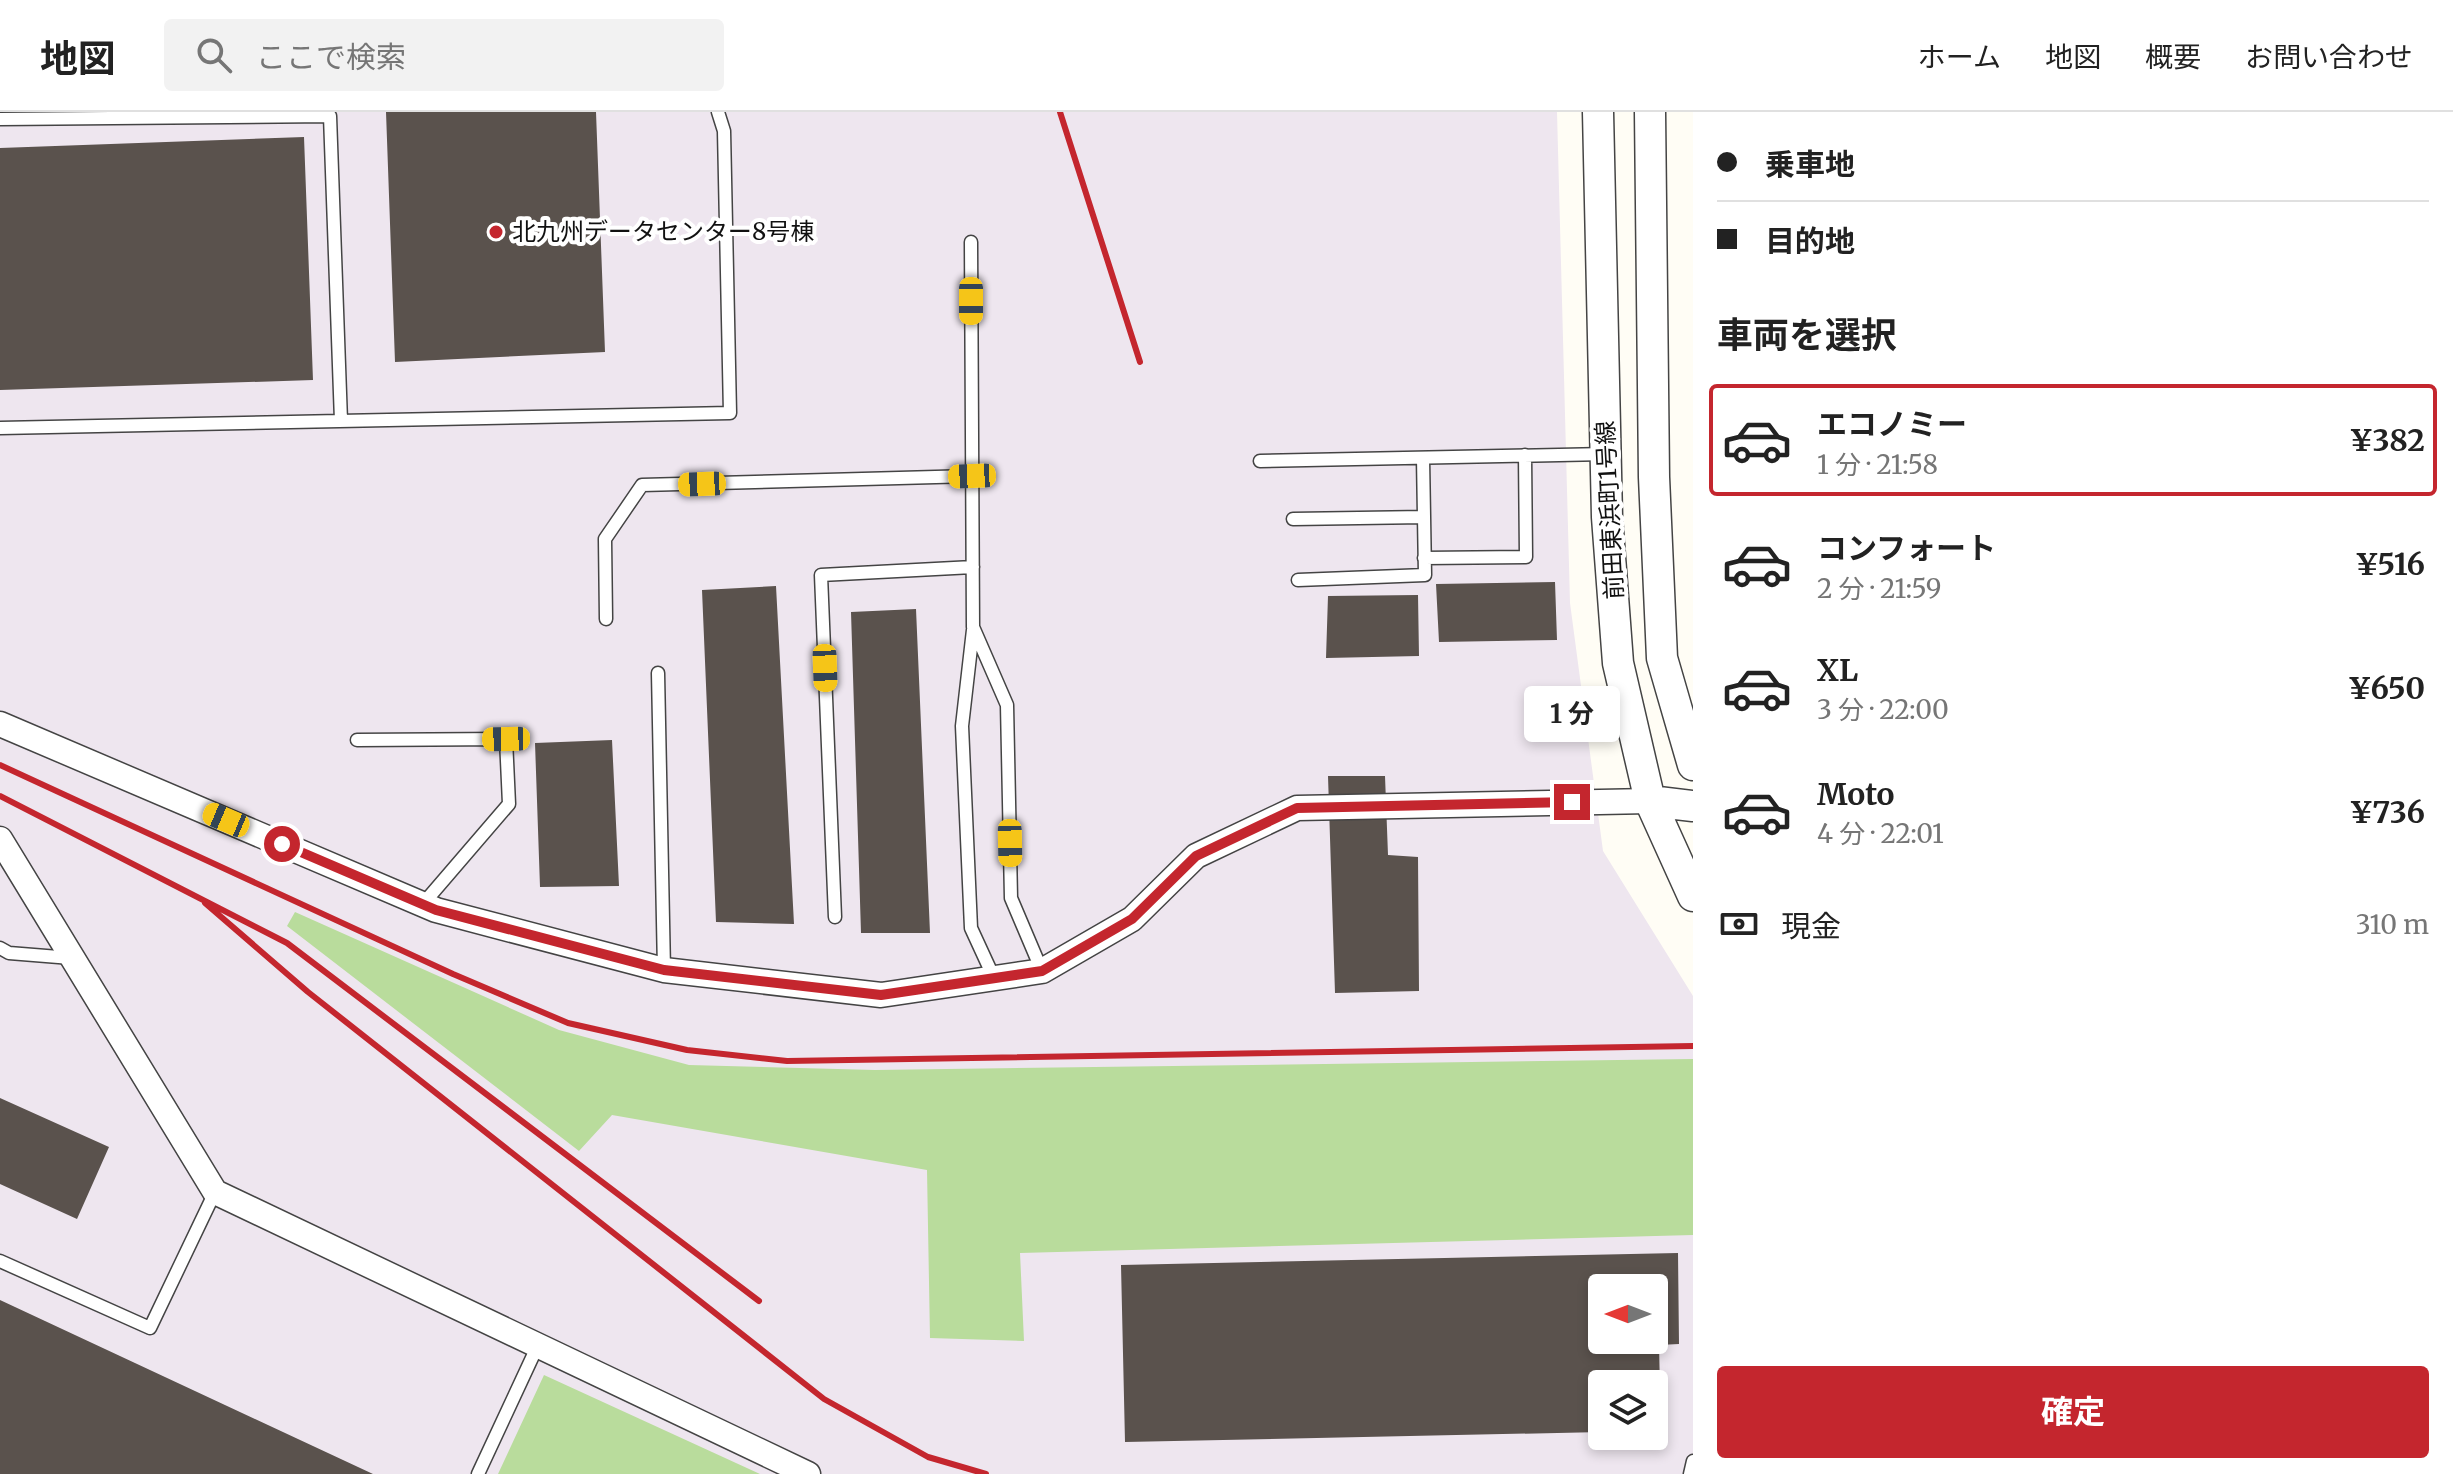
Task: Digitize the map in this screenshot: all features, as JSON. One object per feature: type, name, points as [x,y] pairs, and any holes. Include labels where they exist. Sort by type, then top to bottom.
[{"type":"street","name":"前田東浜町1号線","points":[[1598,112],[1607,517],[1618,663],[1650,801],[1693,896]]},
{"type":"street","name":"前田東浜町1号線","points":[[1650,112],[1654,477],[1662,658],[1693,765]]},
{"type":"street","points":[[0,724],[423,904],[664,970],[881,995],[1042,971],[1132,919],[1196,856],[1297,808],[1650,801],[1693,806]]},
{"type":"street","points":[[0,839],[215,1192],[808,1474]]},
{"type":"lane","points":[[0,428],[730,413],[724,131],[718,112]]},
{"type":"lane","points":[[0,119],[330,116],[341,421]]},
{"type":"lane","points":[[971,242],[973,627],[962,726],[971,928],[994,978]]},
{"type":"lane","points":[[1260,461],[1606,454]]},
{"type":"lane","points":[[1424,558],[1526,557],[1525,455]]},
{"type":"lane","points":[[1298,580],[1425,575],[1423,458]]},
{"type":"lane","points":[[606,619],[605,539],[642,485],[972,476]]},
{"type":"lane","points":[[1293,519],[1424,517]]},
{"type":"lane","points":[[835,917],[821,575],[973,567]]},
{"type":"lane","points":[[973,627],[1007,705],[1011,898],[1042,971]]},
{"type":"lane","points":[[658,673],[664,970]]},
{"type":"lane","points":[[357,740],[506,739],[509,804],[423,904]]},
{"type":"lane","points":[[0,948],[9,953],[73,958]]},
{"type":"lane","points":[[0,1261],[150,1328],[215,1192]]},
{"type":"lane","points":[[478,1474],[538,1345]]},
{"type":"lane","points":[[1690,1474],[1693,1461]]},
{"type":"shaded area","points":[[0,112],[1557,112],[1570,603],[1603,851],[1693,996],[1693,1474],[0,1474]]},
{"type":"green space","points":[[295,912],[559,1030],[689,1065],[875,1070],[1693,1059],[1693,1235],[1020,1253],[1024,1341],[930,1338],[927,1170],[612,1115],[579,1151],[287,926]]},
{"type":"green space","points":[[544,1375],[760,1474],[498,1474]]},
{"type":"building","name":"北九州データセンター8号棟","points":[[386,112],[596,112],[605,352],[395,362]]},
{"type":"building","points":[[304,137],[313,380],[0,390],[0,148]]},
{"type":"building","points":[[1555,582],[1557,640],[1439,642],[1436,584]]},
{"type":"building","points":[[776,586],[794,924],[716,922],[702,590]]},
{"type":"building","points":[[1418,595],[1419,656],[1326,658],[1328,596]]},
{"type":"building","points":[[916,609],[930,933],[861,933],[851,612]]},
{"type":"building","points":[[612,740],[619,886],[540,887],[535,743]]},
{"type":"building","points":[[1328,776],[1385,776],[1388,855],[1418,857],[1419,991],[1335,993]]},
{"type":"building","points":[[0,1098],[109,1147],[77,1219],[0,1184]]},
{"type":"building","points":[[1678,1253],[1679,1344],[1668,1345],[1668,1274],[1588,1274],[1588,1354],[1659,1354],[1660,1370],[1588,1370],[1588,1432],[1125,1442],[1121,1265]]},
{"type":"building","points":[[0,1300],[373,1474],[0,1474]]},
{"type":"railway","points":[[1060,112],[1140,362]]},
{"type":"railway","points":[[0,765],[453,974],[568,1023],[687,1050],[787,1061],[1693,1046]]},
{"type":"railway","points":[[0,796],[287,943],[759,1301]]},
{"type":"railway","points":[[205,903],[308,992],[824,1399],[928,1457],[986,1474]]},
{"type":"place","name":"北九州データセンター8号棟","points":[[496,232]]},
{"type":"route","points":[[282,844],[436,910],[664,970],[881,995],[1042,971],[1132,919],[1196,856],[1297,808],[1572,802]]}]
